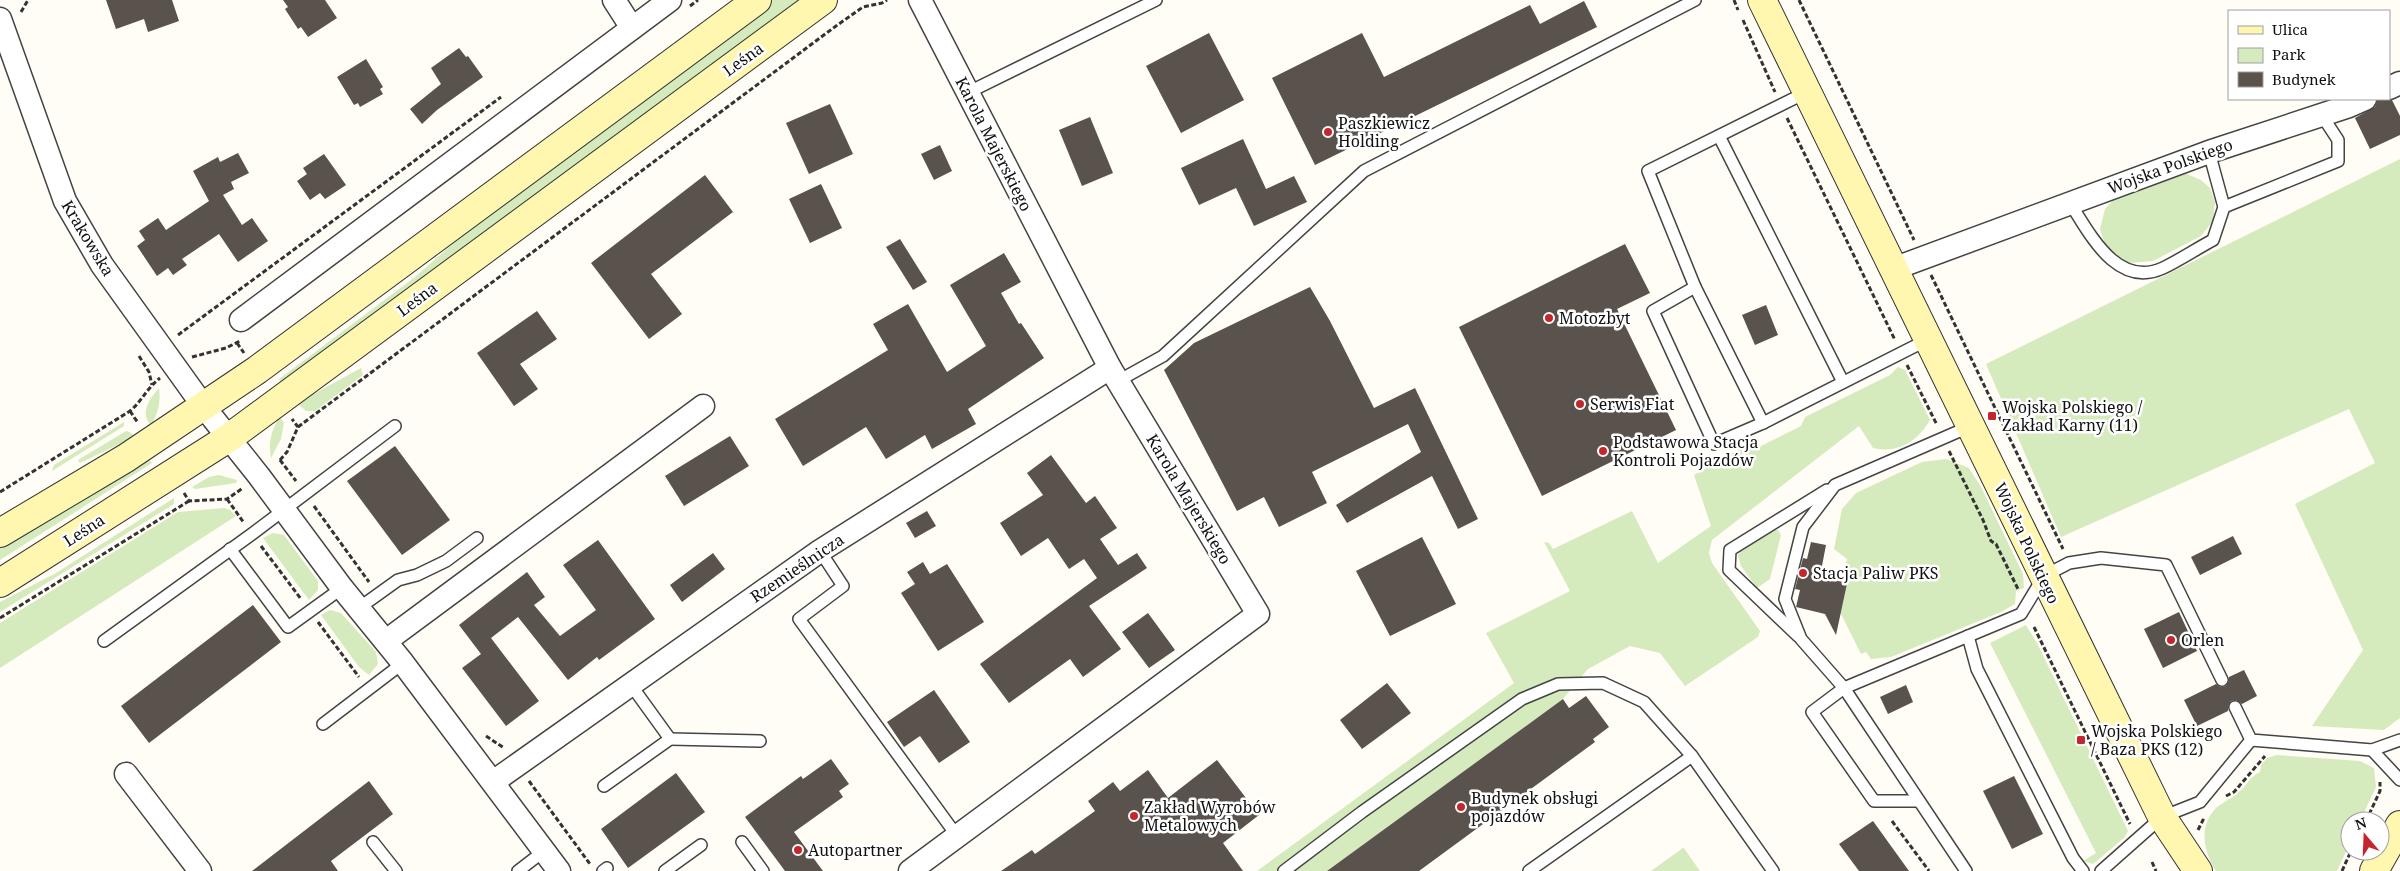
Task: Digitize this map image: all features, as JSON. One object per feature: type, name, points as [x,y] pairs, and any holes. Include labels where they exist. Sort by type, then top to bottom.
[{"type":"main road","points":[[0,533],[126,458],[257,370],[757,0]]},
{"type":"main road","name":"Leśna","points":[[0,583],[230,437],[823,0]]},
{"type":"main road","name":"Wojska Polskiego","points":[[1762,0],[1892,270],[1972,426],[2162,817],[2198,871]]},
{"type":"main road","name":"Wojska Polskiego","points":[[2162,817],[2172,856],[2180,871]]},
{"type":"main road","points":[[2374,871],[2400,824]]},
{"type":"main road","points":[[2389,871],[2400,834]]},
{"type":"street","points":[[614,0],[632,28]]},
{"type":"street","points":[[240,320],[670,0]]},
{"type":"street","name":"Karola Majerskiego","points":[[910,871],[1258,614],[1114,375],[920,0]]},
{"type":"street","name":"Krakowska","points":[[10,17],[56,179],[73,218],[102,265],[204,407],[230,437],[342,588],[403,663],[559,871]]},
{"type":"street","name":"Wojska Polskiego","points":[[1892,270],[2209,152],[2363,100]]},
{"type":"street","name":"Rzemieślnicza","points":[[493,782],[820,550],[1114,375]]},
{"type":"street","points":[[386,642],[703,406]]},
{"type":"street","points":[[126,774],[200,871]]},
{"type":"lane","points":[[967,93],[1156,0]]},
{"type":"lane","points":[[1114,375],[1163,356],[1364,171],[1695,0]]},
{"type":"lane","points":[[1763,423],[1695,287],[1648,172],[1807,92]]},
{"type":"lane","points":[[2224,207],[2338,161],[2338,140],[2321,114]]},
{"type":"lane","points":[[1719,136],[1842,382]]},
{"type":"lane","points":[[2070,203],[2110,261],[2135,274],[2161,269],[2213,240],[2224,207],[2209,152]]},
{"type":"lane","points":[[1695,287],[1653,311],[1714,444],[1763,423],[1927,340]]},
{"type":"lane","points":[[104,641],[285,510],[395,426]]},
{"type":"lane","points":[[1966,871],[1844,688],[1801,639],[1730,570],[1730,550],[1835,486],[1972,426]]},
{"type":"lane","points":[[1801,639],[1786,598],[1803,526],[1835,486]]},
{"type":"lane","points":[[359,608],[398,580],[416,575],[446,561],[477,538]]},
{"type":"lane","points":[[230,549],[288,627],[342,588]]},
{"type":"lane","points":[[820,550],[843,586],[799,619],[958,836]]},
{"type":"lane","points":[[1919,801],[1874,801],[1812,712],[1844,688],[2021,614],[2044,576],[2069,563],[2101,558],[2166,565],[2222,680]]},
{"type":"lane","points":[[1968,636],[1977,669],[2073,858],[2083,871]]},
{"type":"lane","points":[[323,724],[403,663]]},
{"type":"lane","points":[[1284,871],[1362,812],[1522,699],[1558,684],[1603,683],[1644,702],[1692,756],[1773,871]]},
{"type":"lane","points":[[631,685],[670,739]]},
{"type":"lane","points":[[2235,707],[2251,740]]},
{"type":"lane","points":[[604,786],[670,739],[760,741]]},
{"type":"lane","points":[[2101,871],[2162,817],[2200,802],[2251,740]]},
{"type":"lane","points":[[2251,740],[2372,750],[2400,740]]},
{"type":"lane","points":[[2372,750],[2400,780]]},
{"type":"lane","points":[[1529,871],[1692,756]]},
{"type":"lane","points":[[373,842],[396,871]]},
{"type":"lane","points":[[742,842],[763,871]]},
{"type":"lane","points":[[665,871],[701,845]]},
{"type":"lane","points":[[518,871],[544,851]]},
{"type":"path","points":[[10,17],[28,0]]},
{"type":"path","points":[[298,427],[836,26],[864,7],[882,4],[887,0]]},
{"type":"path","points":[[1734,0],[1781,105],[1983,520],[1991,541],[1996,544],[2021,594]]},
{"type":"path","points":[[1799,0],[2069,563]]},
{"type":"path","points":[[175,337],[509,91]]},
{"type":"path","points":[[171,332],[180,342]]},
{"type":"path","points":[[191,351],[197,354]]},
{"type":"path","points":[[280,460],[371,585],[380,593]]},
{"type":"path","points":[[227,499],[368,690]]},
{"type":"path","points":[[0,618],[189,501]]},
{"type":"path","points":[[2034,627],[2131,826]]},
{"type":"path","points":[[481,733],[506,749],[602,870]]},
{"type":"path","points":[[2221,799],[2234,792],[2264,757],[2271,754]]},
{"type":"path","points":[[2371,811],[2380,791],[2379,774]]},
{"type":"path","points":[[2197,831],[2207,814]]},
{"type":"path","points":[[1892,821],[1929,871]]},
{"type":"path","points":[[2152,862],[2156,871]]},
{"type":"green space","points":[[773,0],[800,0],[283,385],[279,379],[415,277],[482,218]]},
{"type":"green space","points":[[2400,159],[2400,718],[2384,730],[2312,726],[2363,650],[2295,504],[2375,463],[2349,409],[2061,537],[1986,364]]},
{"type":"green space","points":[[2174,174],[2187,174],[2201,180],[2210,188],[2215,202],[2213,221],[2201,236],[2153,261],[2129,263],[2106,248],[2100,229],[2105,209],[2118,195]]},
{"type":"green space","points":[[1898,367],[1905,370],[1930,420],[1920,434],[1899,447],[1891,449],[1873,448],[1859,426],[1712,540],[1709,553],[1712,563],[1760,631],[1758,637],[1685,686],[1660,653],[1630,646],[1588,669],[1563,699],[1327,871],[1257,871],[1514,683],[1486,633],[1570,591],[1544,542],[1549,543],[1553,549],[1632,511],[1658,563],[1711,526],[1694,475],[1747,445],[1757,448],[1801,426],[1805,417],[1890,375]]},
{"type":"green space","points":[[361,368],[363,375],[315,411],[306,411],[297,403]]},
{"type":"green space","points":[[159,388],[160,398],[151,425],[146,416],[147,406]]},
{"type":"green space","points":[[280,417],[284,423],[281,439],[271,458],[271,436]]},
{"type":"green space","points":[[124,422],[124,426],[52,471],[54,465]]},
{"type":"green space","points":[[126,431],[130,432],[134,437],[80,463],[78,460]]},
{"type":"green space","points":[[147,457],[152,463],[0,560],[0,548]]},
{"type":"green space","points":[[1946,459],[1969,468],[1981,487],[2023,574],[2024,588],[2016,591],[2015,604],[2001,612],[1891,657],[1871,659],[1866,652],[1861,654],[1839,610],[1836,609],[1847,559],[1834,549],[1842,509],[1856,493],[1922,462]]},
{"type":"green space","points":[[219,475],[237,480],[236,483],[195,489],[192,487],[209,477]]},
{"type":"green space","points":[[174,498],[174,504],[0,612],[0,602],[56,573]]},
{"type":"green space","points":[[224,508],[230,510],[236,516],[0,668],[0,623],[178,512]]},
{"type":"green space","points":[[1767,530],[1778,530],[1781,535],[1770,579],[1757,588],[1741,566],[1738,555],[1742,549]]},
{"type":"green space","points":[[273,533],[284,535],[318,581],[318,590],[309,600],[263,538]]},
{"type":"green space","points":[[330,610],[341,613],[376,652],[378,664],[369,675],[359,667],[321,615]]},
{"type":"green space","points":[[2026,625],[2038,645],[2128,831],[2124,838],[2093,864],[2083,861],[2096,853],[1990,643]]},
{"type":"green space","points":[[2276,755],[2360,761],[2374,768],[2376,787],[2365,811],[2340,811],[2340,861],[2342,861],[2337,871],[2216,871],[2206,848],[2206,824],[2217,807],[2238,793],[2253,776],[2260,772],[2261,765],[2267,758]]},
{"type":"green space","points":[[1683,848],[1700,871],[1651,871]]},
{"type":"building","points":[[106,0],[172,0],[179,21],[148,32],[144,19],[116,29]]},
{"type":"building","points":[[283,0],[325,0],[337,18],[308,37],[301,27],[298,29],[285,9],[288,7]]},
{"type":"building","points":[[1584,1],[1597,27],[1315,165],[1272,78],[1362,33],[1384,77],[1530,5],[1540,24]]},
{"type":"building","points":[[1209,33],[1244,100],[1181,133],[1146,66]]},
{"type":"building","points":[[459,48],[466,57],[468,56],[483,77],[437,110],[422,124],[410,109],[441,84],[431,68]]},
{"type":"building","points":[[366,59],[383,87],[380,89],[383,94],[360,107],[358,103],[354,105],[337,77]]},
{"type":"building","points":[[2378,100],[2392,100],[2400,116],[2400,135],[2370,149],[2355,118],[2375,107]]},
{"type":"building","points":[[830,104],[853,154],[809,174],[786,123]]},
{"type":"building","points":[[1090,117],[1113,173],[1082,186],[1059,130]]},
{"type":"building","points":[[1243,139],[1266,189],[1294,176],[1307,202],[1254,226],[1236,188],[1199,205],[1181,168]]},
{"type":"building","points":[[940,145],[952,171],[934,180],[921,154]]},
{"type":"building","points":[[238,153],[249,173],[231,182],[234,189],[223,195],[242,225],[252,218],[268,241],[238,262],[219,234],[182,259],[187,265],[173,275],[168,268],[157,276],[137,246],[145,240],[139,231],[158,218],[166,230],[209,201],[193,171],[218,157],[220,162]]},
{"type":"building","points":[[324,154],[346,185],[325,199],[320,193],[310,200],[297,181],[307,174],[303,168]]},
{"type":"building","points":[[705,175],[733,212],[651,274],[682,314],[649,339],[591,263]]},
{"type":"building","points":[[821,184],[842,228],[810,243],[789,199]]},
{"type":"building","points":[[900,239],[927,282],[913,290],[886,247]]},
{"type":"building","points":[[1625,244],[1650,293],[1617,309],[1676,430],[1542,496],[1459,327]]},
{"type":"building","points":[[1004,253],[1021,282],[1001,293],[1019,324],[1021,323],[1044,358],[968,409],[976,424],[932,449],[925,435],[886,459],[866,427],[803,466],[775,419],[888,350],[873,324],[908,304],[947,372],[986,346],[950,285]]},
{"type":"building","points":[[1310,287],[1330,321],[1374,408],[1415,388],[1478,519],[1458,529],[1432,476],[1347,523],[1336,505],[1421,452],[1408,424],[1312,472],[1327,503],[1279,527],[1264,497],[1237,511],[1164,370],[1194,343]]},
{"type":"building","points":[[1766,305],[1778,335],[1755,345],[1742,315]]},
{"type":"building","points":[[537,311],[557,339],[520,364],[538,389],[514,406],[477,353]]},
{"type":"building","points":[[730,436],[749,466],[684,506],[665,476]]},
{"type":"building","points":[[395,446],[450,520],[402,555],[347,481]]},
{"type":"building","points":[[1051,455],[1086,503],[1095,496],[1117,528],[1100,539],[1118,565],[1137,553],[1147,568],[1089,606],[1121,649],[1083,677],[1070,659],[1009,703],[980,664],[1097,578],[1084,559],[1069,569],[1048,538],[1021,556],[1000,523],[1043,495],[1027,473]]},
{"type":"building","points":[[927,511],[936,526],[915,538],[906,523]]},
{"type":"building","points":[[2233,536],[2242,554],[2200,575],[2191,557]]},
{"type":"building","points":[[1422,537],[1456,604],[1390,636],[1356,571]]},
{"type":"building","points":[[598,540],[655,619],[599,660],[597,657],[568,680],[518,617],[491,638],[539,701],[506,726],[462,668],[481,654],[459,625],[527,572],[545,597],[534,605],[560,636],[596,610],[563,565]]},
{"type":"building","points":[[1811,542],[1826,545],[1821,571],[1848,579],[1836,635],[1825,614],[1796,607],[1800,590],[1795,589],[1803,558],[1807,559]]},
{"type":"building","points":[[713,553],[725,569],[682,602],[670,585]]},
{"type":"building","points":[[923,562],[930,574],[947,564],[984,622],[938,651],[901,593],[915,584],[907,572]]},
{"type":"building","points":[[253,605],[281,642],[149,743],[121,706]]},
{"type":"building","name":"Orlen","points":[[2179,612],[2197,651],[2163,668],[2144,629]]},
{"type":"building","points":[[1148,613],[1175,650],[1149,668],[1122,632]]},
{"type":"building","points":[[2244,670],[2257,696],[2242,704],[2236,700],[2231,701],[2228,711],[2197,726],[2184,700],[2216,684],[2221,687],[2226,686],[2229,677]]},
{"type":"building","points":[[1387,683],[1411,713],[1362,749],[1340,720]]},
{"type":"building","points":[[1906,685],[1913,702],[1888,714],[1880,697]]},
{"type":"building","points":[[934,690],[970,742],[939,763],[920,736],[904,747],[887,722]]},
{"type":"building","name":"Budynek obsługi pojazdów","points":[[1586,696],[1609,727],[1593,739],[1595,742],[1419,871],[1327,871],[1563,699],[1569,708]]},
{"type":"building","points":[[831,759],[849,784],[839,791],[843,797],[794,832],[823,871],[785,871],[745,817],[801,776],[803,779]]},
{"type":"building","name":"Zakład Wyrobów Metalowych","points":[[1217,760],[1259,815],[1223,843],[1243,871],[1001,871],[1032,850],[1035,854],[1095,811],[1088,801],[1113,782],[1120,791],[1148,770],[1168,798]]},
{"type":"building","points":[[676,773],[705,812],[628,868],[601,829]]},
{"type":"building","points":[[2014,776],[2043,834],[2012,849],[1983,791]]},
{"type":"building","points":[[369,781],[393,814],[331,861],[338,871],[252,871]]},
{"type":"building","points":[[1873,821],[1909,871],[1859,871],[1839,844]]},
{"type":"place","name":"Paszkiewicz Holding","points":[[1328,132]]},
{"type":"place","name":"Motozbyt","points":[[1549,318]]},
{"type":"place","name":"Serwis Fiat","points":[[1580,404]]},
{"type":"place","name":"Wojska Polskiego / Zakład Karny (11)","points":[[1992,416]]},
{"type":"place","name":"Podstawowa Stacja Kontroli Pojazdów","points":[[1603,451]]},
{"type":"place","name":"Stacja Paliw PKS","points":[[1803,573]]},
{"type":"place","name":"Orlen","points":[[2171,640]]},
{"type":"place","name":"Wojska Polskiego / Baza PKS (12)","points":[[2081,740]]},
{"type":"place","name":"Budynek obsługi pojazdów","points":[[1461,807]]},
{"type":"place","name":"Zakład Wyrobów Metalowych","points":[[1134,816]]},
{"type":"place","name":"Autopartner","points":[[798,850]]}]
